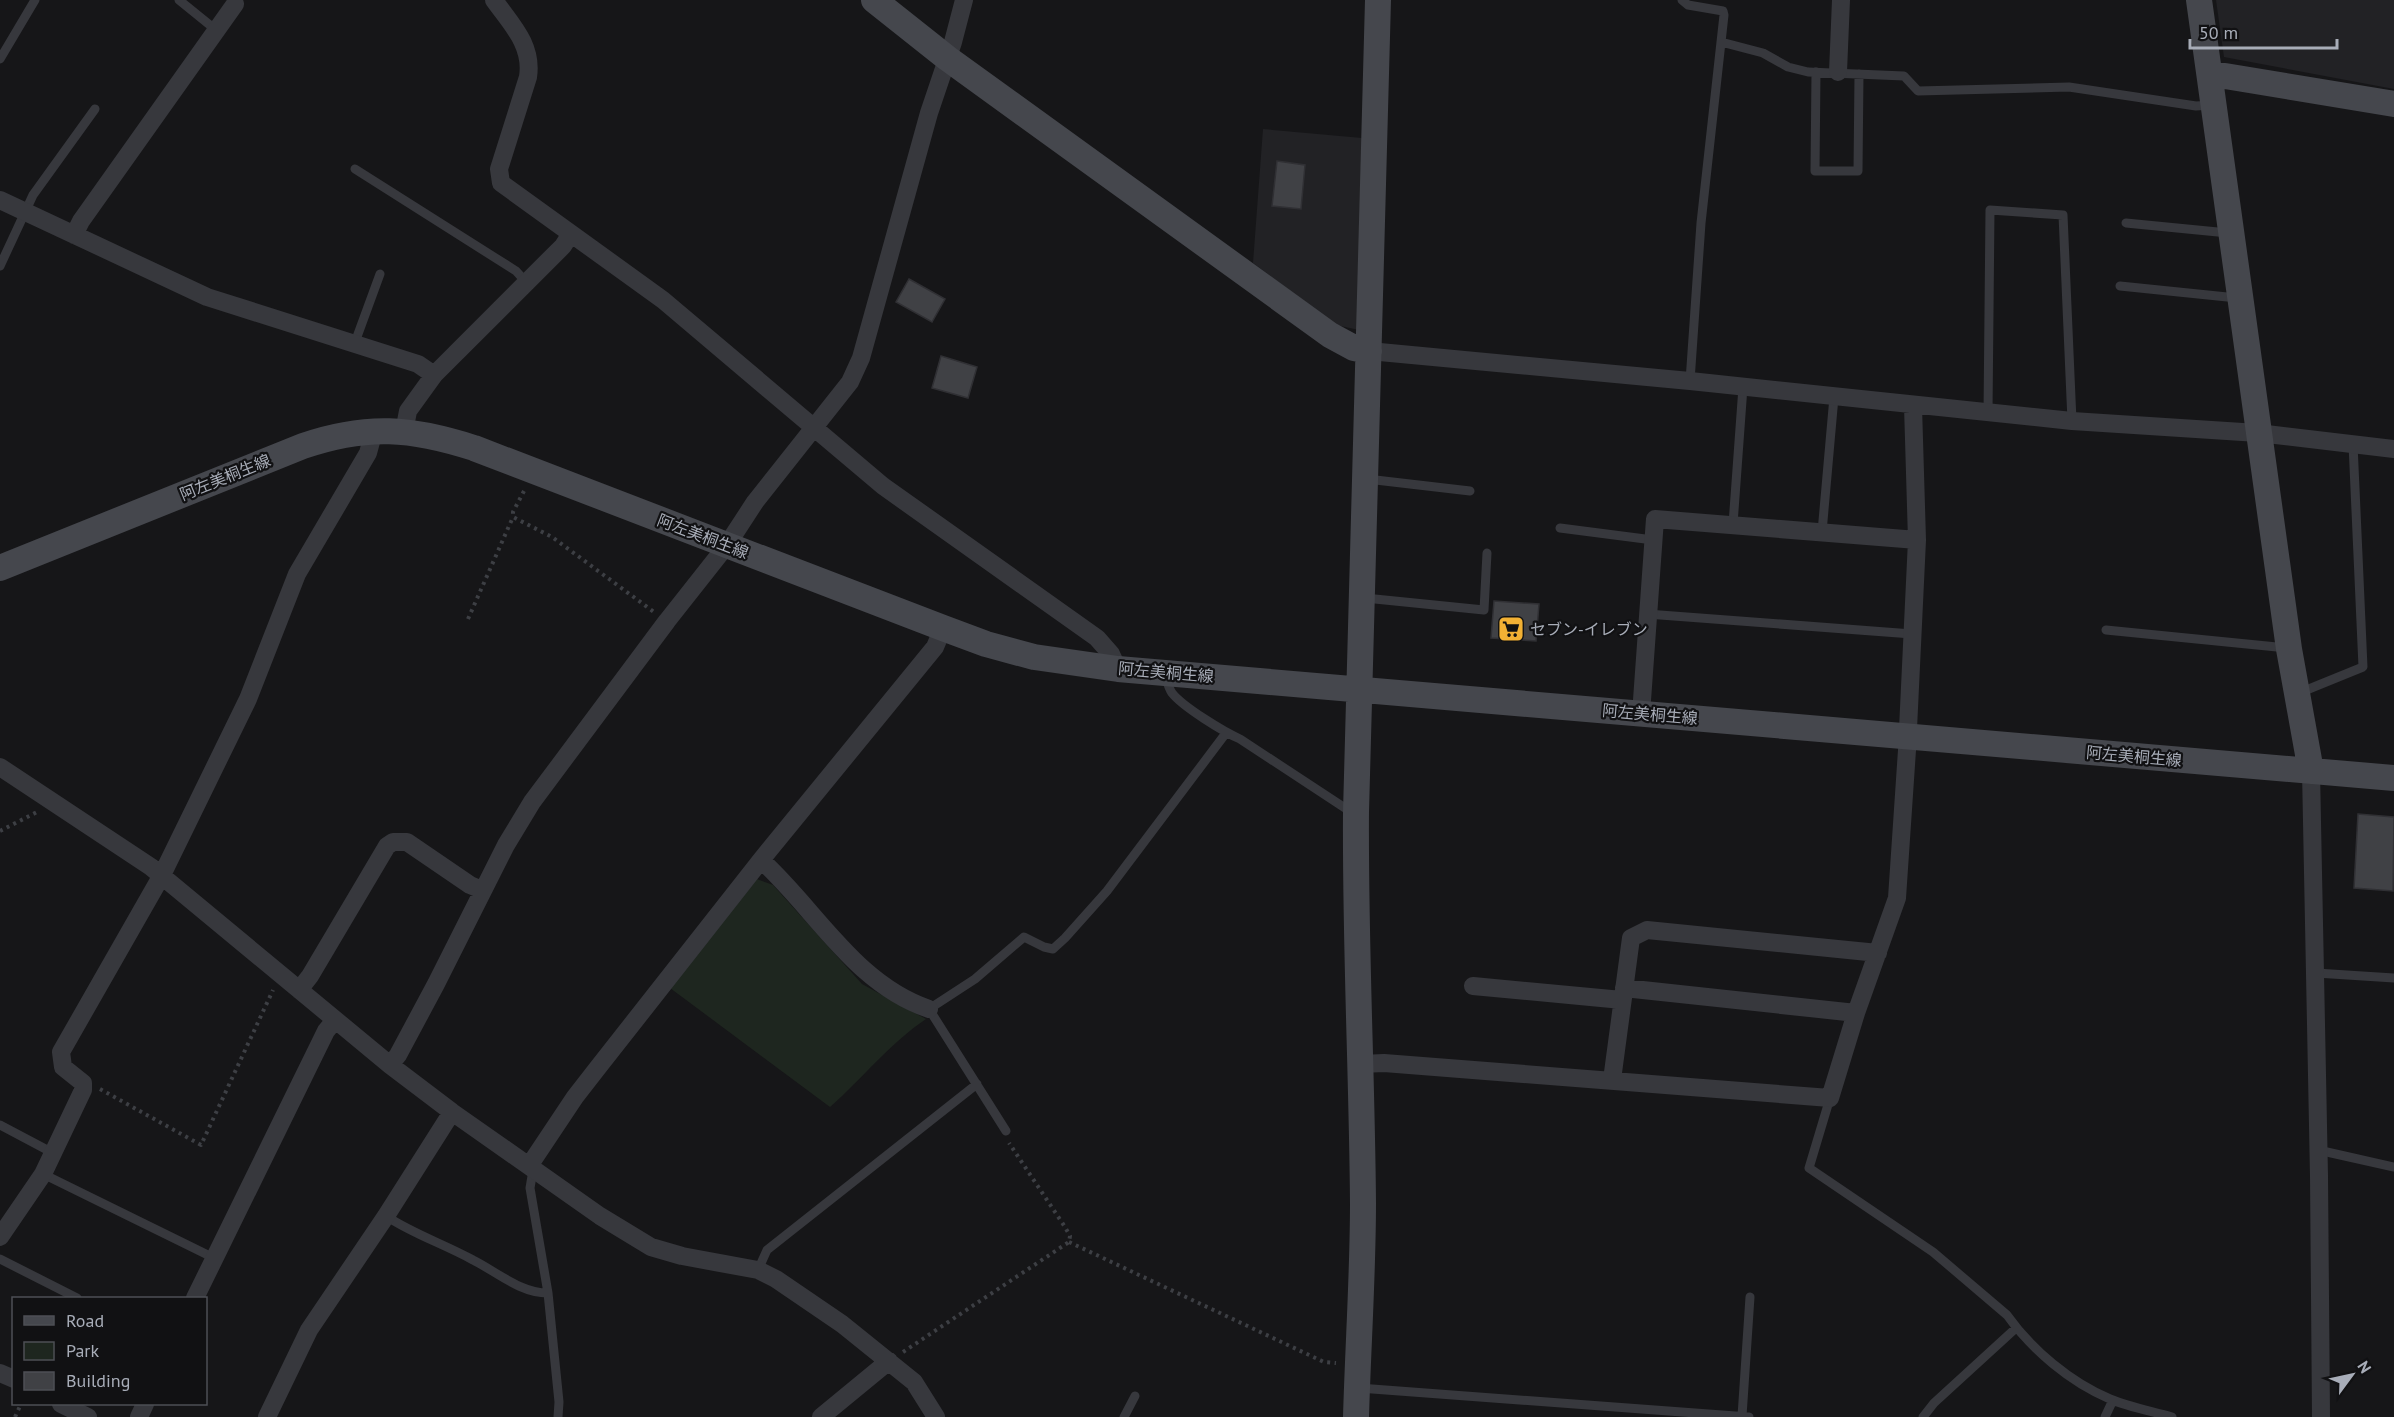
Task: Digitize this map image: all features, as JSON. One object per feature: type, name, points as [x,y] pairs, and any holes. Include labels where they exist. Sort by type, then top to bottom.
[{"type":"street","points":[[494,0],[525,45],[530,65],[499,169],[501,183],[663,300],[883,486],[1097,638],[1111,654],[1118,669]]},
{"type":"street","points":[[874,0],[947,58],[1330,335],[1354,348],[1690,381],[1913,406],[2072,421],[2258,433],[2394,449]]},
{"type":"street","points":[[390,1065],[436,984],[506,845],[532,802],[667,621],[727,545],[755,502],[850,382],[861,357],[964,0]]},
{"type":"street","points":[[1356,1417],[1363,1206],[1361,1064],[1355,927],[1356,812],[1378,0]]},
{"type":"street","points":[[1838,72],[1841,0]]},
{"type":"street","points":[[2199,0],[2289,649],[2311,771],[2316,973],[2320,1417]]},
{"type":"street","points":[[74,235],[81,221],[234,4]]},
{"type":"street","points":[[2210,76],[2225,76],[2394,104]]},
{"type":"street","points":[[0,200],[207,297],[418,364],[434,375]]},
{"type":"street","points":[[404,432],[408,411],[434,375],[563,246],[570,235]]},
{"type":"street","points":[[1361,1064],[1384,1063],[1830,1098],[1856,1013],[1897,898],[1917,540],[1913,406]]},
{"type":"street","points":[[0,1237],[43,1174],[83,1090],[83,1083],[63,1067],[61,1052],[162,875],[252,690],[297,574],[368,453],[374,431]]},
{"type":"street","name":"阿左美桐生線","points":[[0,568],[303,446],[351,433],[404,432],[446,439],[986,644],[1034,657],[1118,669],[2394,778]]},
{"type":"street","points":[[1641,714],[1655,519],[1917,540]]},
{"type":"street","points":[[531,1168],[575,1097],[761,860],[935,647],[943,628]]},
{"type":"street","points":[[0,767],[162,875],[390,1065],[452,1112],[600,1216],[651,1247],[682,1256],[758,1270],[776,1279],[842,1324],[914,1382],[936,1417]]},
{"type":"street","points":[[299,990],[310,976],[387,846],[393,842],[407,842],[470,885],[482,890]]},
{"type":"street","points":[[761,860],[872,978],[916,1005],[928,1009]]},
{"type":"street","points":[[1612,1080],[1631,939],[1638,933],[1647,930],[1878,953]]},
{"type":"street","points":[[1473,986],[1623,994],[1856,1013]]},
{"type":"street","points":[[196,1297],[326,1031],[335,1020]]},
{"type":"street","points":[[267,1417],[309,1330],[386,1216],[452,1112]]},
{"type":"street","points":[[820,1417],[889,1361]]},
{"type":"street","points":[[63,1405],[88,1417]]},
{"type":"lane","points":[[0,60],[35,0]]},
{"type":"lane","points":[[179,0],[216,30]]},
{"type":"lane","points":[[1682,0],[1688,5],[1723,11],[1701,223],[1690,381]]},
{"type":"lane","points":[[1721,42],[1763,53],[1788,67],[1816,72],[1905,76],[1918,91],[2069,87],[2196,106],[2213,105]]},
{"type":"lane","points":[[1816,72],[1815,171],[1858,171],[1859,74]]},
{"type":"lane","points":[[0,266],[33,195],[95,109]]},
{"type":"lane","points":[[355,169],[516,271],[526,282]]},
{"type":"lane","points":[[1988,413],[1990,210],[2062,214],[2072,421]]},
{"type":"lane","points":[[2126,223],[2231,234]]},
{"type":"lane","points":[[354,345],[380,274]]},
{"type":"lane","points":[[2120,286],[2240,298]]},
{"type":"lane","points":[[1733,524],[1743,387]]},
{"type":"lane","points":[[1822,531],[1834,397]]},
{"type":"lane","points":[[2297,694],[2363,667],[2353,444]]},
{"type":"lane","points":[[1364,478],[1470,491]]},
{"type":"lane","points":[[1560,528],[1653,540]]},
{"type":"lane","points":[[1362,597],[1484,610],[1487,553]]},
{"type":"lane","points":[[1647,614],[1912,634]]},
{"type":"lane","points":[[2106,630],[2289,649]]},
{"type":"lane","points":[[1165,672],[1167,684],[1175,696],[1226,733],[1240,739],[1338,804],[1356,812]]},
{"type":"lane","points":[[1006,1131],[928,1009],[987,970],[1024,937],[1053,949],[1065,938],[1107,891],[1226,733]]},
{"type":"lane","points":[[2316,973],[2394,978]]},
{"type":"lane","points":[[758,1270],[767,1250],[977,1084]]},
{"type":"lane","points":[[1830,1098],[1809,1168],[1933,1252],[2007,1315],[2016,1328],[2072,1380],[2113,1400],[2172,1417]]},
{"type":"lane","points":[[0,1125],[53,1153]]},
{"type":"lane","points":[[2318,1150],[2394,1167]]},
{"type":"lane","points":[[531,1168],[530,1188],[548,1293],[558,1382],[558,1417]]},
{"type":"lane","points":[[43,1174],[214,1258]]},
{"type":"lane","points":[[386,1216],[412,1233],[472,1259],[527,1290],[548,1293]]},
{"type":"lane","points":[[0,1259],[73,1297]]},
{"type":"lane","points":[[1742,1416],[1750,1297]]},
{"type":"lane","points":[[1923,1417],[1934,1403],[2016,1328]]},
{"type":"lane","points":[[1357,1376],[1749,1417]]},
{"type":"lane","points":[[1124,1417],[1135,1396]]},
{"type":"lane","points":[[2105,1417],[2113,1400]]},
{"type":"path","points":[[468,619],[513,517],[513,512],[533,472]]},
{"type":"path","points":[[513,517],[552,537],[667,621]]},
{"type":"path","points":[[0,831],[52,802]]},
{"type":"path","points":[[83,1083],[92,1084],[201,1145],[271,994]]},
{"type":"path","points":[[889,1361],[1069,1242],[1070,1236],[1007,1140],[1006,1131]]},
{"type":"path","points":[[1069,1242],[1357,1376]]},
{"type":"shaded area","points":[[2216,0],[2394,0],[2394,89],[2224,57]]},
{"type":"shaded area","points":[[1263,129],[1362,138],[1359,330],[1336,325],[1253,263]]},
{"type":"green space","points":[[757,879],[773,885],[862,984],[926,1019],[900,1039],[830,1107],[670,988]]},
{"type":"building","points":[[1277,161],[1305,165],[1301,209],[1272,206]]},
{"type":"building","points":[[909,279],[945,299],[932,322],[896,302]]},
{"type":"building","points":[[941,356],[977,367],[968,398],[932,388]]},
{"type":"building","points":[[1494,601],[1539,604],[1536,641],[1491,638]]},
{"type":"building","points":[[2358,814],[2394,817],[2393,891],[2354,888]]},
{"type":"place","name":"セブン-イレブン","points":[[1511,629]]}]
